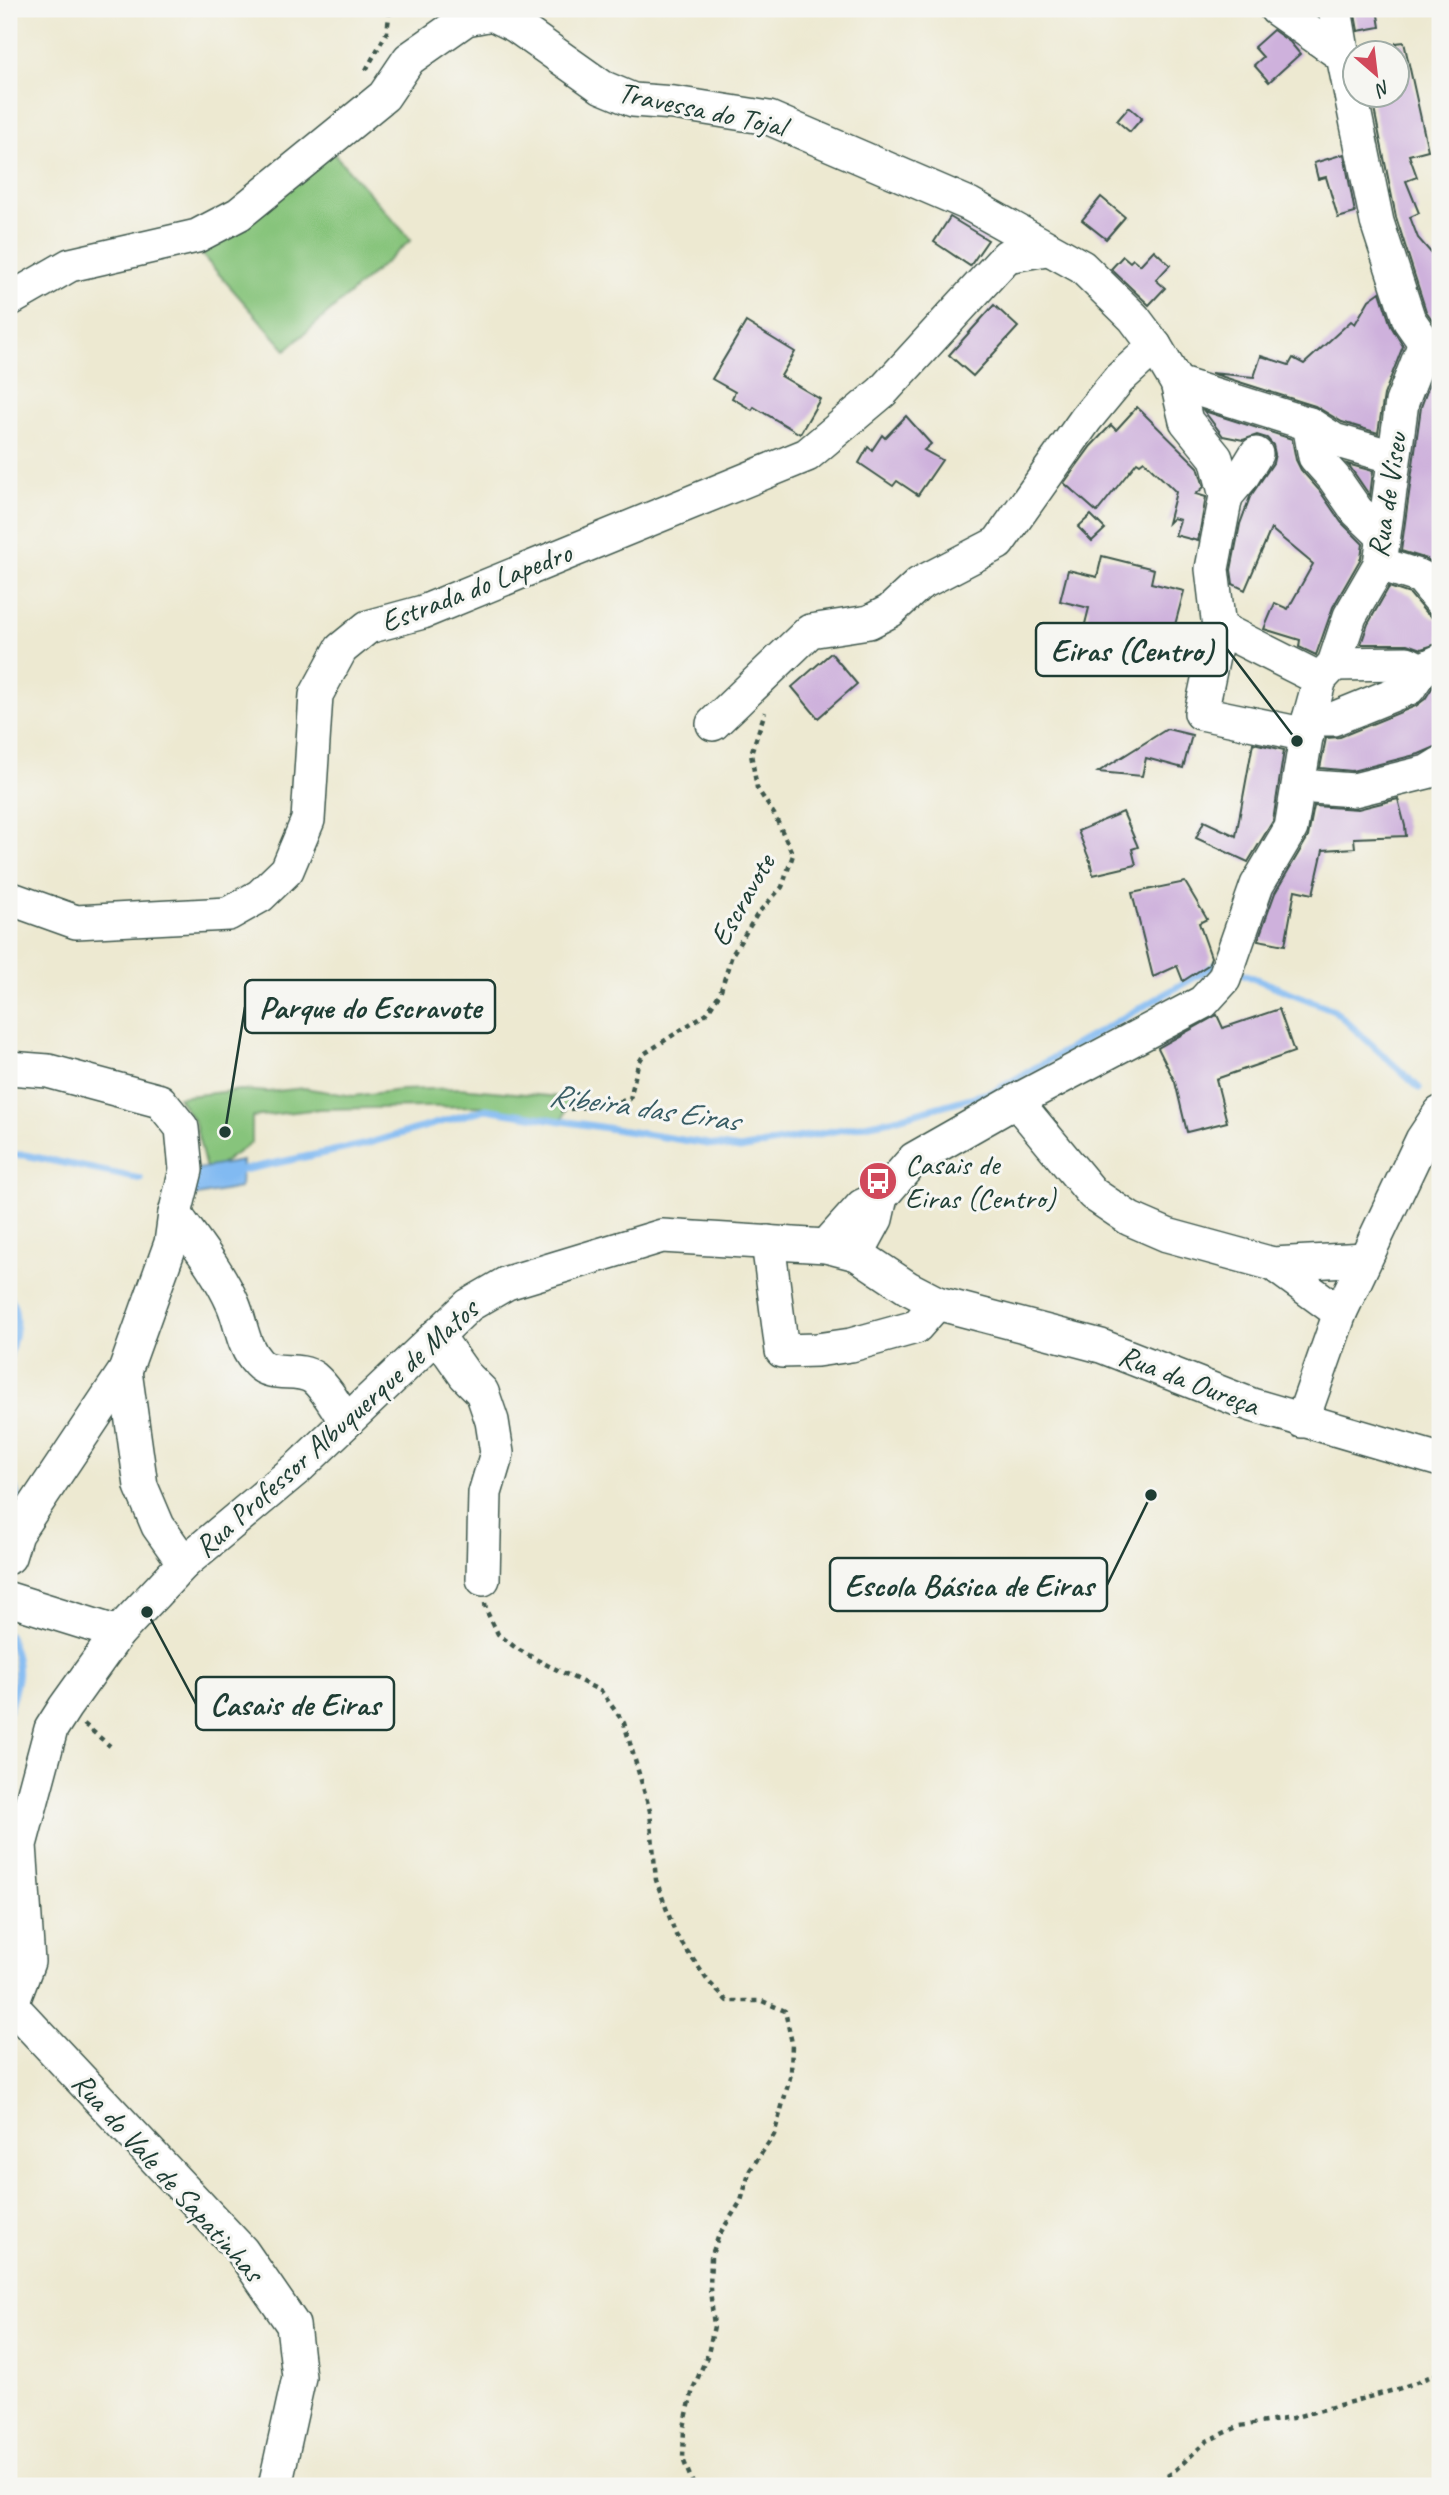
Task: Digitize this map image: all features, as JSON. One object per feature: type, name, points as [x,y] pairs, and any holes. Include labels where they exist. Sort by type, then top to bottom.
[{"type":"street","points":[[1276,9],[1340,55]]},
{"type":"street","points":[[1335,9],[1340,39]]},
{"type":"street","name":"Travessa do Tojal","points":[[9,300],[70,265],[197,236],[239,214],[384,96],[409,59],[466,19],[492,14],[516,26],[602,87],[633,100],[674,103],[769,118],[969,204],[1082,267],[1134,318],[1155,346],[1177,383],[1186,421],[1216,458],[1226,496]]},
{"type":"street","points":[[1354,108],[1377,222],[1409,320],[1432,351]]},
{"type":"street","name":"Estrada do Lapedro","points":[[9,898],[76,922],[228,914],[260,896],[288,870],[308,820],[316,695],[341,649],[368,627],[423,612],[807,455],[882,392],[1007,256],[1046,249]]},
{"type":"street","points":[[713,724],[810,631],[869,622],[890,611],[919,584],[998,543],[1086,419],[1119,379],[1155,346]]},
{"type":"street","name":"Rua de Viseu","points":[[842,1250],[862,1206],[881,1197],[914,1159],[1016,1101],[1203,1002],[1224,979],[1257,885],[1291,828],[1308,727],[1350,616],[1382,550],[1402,402],[1432,351]]},
{"type":"street","points":[[1177,383],[1309,424],[1334,440],[1393,457]]},
{"type":"street","points":[[1309,424],[1315,457],[1334,478],[1382,550],[1434,577]]},
{"type":"street","points":[[1256,454],[1226,496],[1212,569],[1219,628],[1201,713],[1308,727],[1409,688],[1431,665]]},
{"type":"street","points":[[1219,628],[1327,672],[1407,663],[1431,665]]},
{"type":"street","points":[[1299,786],[1354,790],[1427,772],[1440,764]]},
{"type":"street","points":[[9,1068],[48,1071],[160,1101],[182,1128],[186,1170],[174,1214],[171,1243],[125,1371],[16,1534],[9,1557]]},
{"type":"street","points":[[1016,1101],[1093,1194],[1130,1219],[1167,1235],[1273,1264],[1365,1259]]},
{"type":"street","points":[[1301,1421],[1340,1313],[1422,1140],[1440,1112]]},
{"type":"street","points":[[174,1214],[208,1259],[234,1305],[247,1350],[261,1366],[278,1372],[297,1372],[313,1378],[346,1422]]},
{"type":"street","name":"Rua Professor Albuquerque de Matos","points":[[10,2009],[28,1962],[20,1845],[51,1729],[118,1633],[184,1563],[300,1466],[469,1305],[507,1283],[662,1236],[768,1242],[842,1250]]},
{"type":"street","points":[[768,1242],[782,1351],[851,1345],[916,1327],[937,1303]]},
{"type":"street","name":"Rua da Oureça","points":[[842,1250],[937,1303],[1101,1346],[1252,1405],[1440,1460]]},
{"type":"street","points":[[1273,1264],[1340,1313]]},
{"type":"street","points":[[437,1335],[465,1375],[482,1392],[492,1422],[497,1453],[485,1493],[484,1578]]},
{"type":"street","points":[[125,1371],[141,1486],[158,1526],[184,1563]]},
{"type":"street","points":[[9,1599],[118,1633]]},
{"type":"street","name":"Rua do Vale de Sapatinhas","points":[[10,2009],[242,2251],[293,2325],[299,2377],[275,2486]]},
{"type":"path","name":"Escravote","points":[[560,1110],[607,1105],[629,1099],[638,1064],[644,1054],[707,1013],[720,993],[732,955],[742,936],[758,912],[782,887],[793,855],[774,814],[757,788],[751,754],[767,707]]},
{"type":"path","points":[[484,1578],[486,1610],[498,1634],[541,1662],[601,1691],[624,1723],[650,1811],[656,1880],[676,1935],[708,1981],[727,2001],[762,2001],[785,2011],[792,2043],[791,2074],[774,2135],[750,2170],[741,2201],[719,2235],[711,2257],[710,2289],[715,2326],[708,2354],[693,2389],[684,2427],[683,2459],[694,2486]]},
{"type":"path","points":[[1150,2486],[1172,2473],[1207,2441],[1240,2426],[1292,2418],[1398,2389],[1440,2373]]},
{"type":"green space","points":[[327,146],[411,240],[286,350],[202,255]]},
{"type":"green space","points":[[304,1088],[353,1096],[401,1090],[459,1088],[569,1098],[563,1119],[479,1106],[319,1109],[252,1117],[252,1142],[210,1172],[205,1165],[195,1123],[178,1097],[240,1090],[268,1092]]},
{"type":"water","points":[[242,1161],[240,1188],[192,1197],[197,1169]]},
{"type":"building","points":[[1354,9],[1377,9],[1380,27],[1358,31]]},
{"type":"building","points":[[1273,30],[1290,42],[1300,54],[1269,82],[1254,65],[1263,57],[1254,47]]},
{"type":"building","points":[[1410,69],[1428,150],[1409,155],[1417,177],[1406,181],[1419,213],[1410,217],[1418,238],[1440,263],[1440,331],[1426,311],[1396,217],[1374,108],[1410,108]]},
{"type":"building","points":[[1129,107],[1142,118],[1130,132],[1117,121]]},
{"type":"building","points":[[1344,154],[1355,213],[1338,218],[1326,177],[1318,179],[1314,163]]},
{"type":"building","points":[[1101,197],[1125,217],[1106,239],[1082,220]]},
{"type":"building","points":[[950,217],[988,240],[970,266],[934,242]]},
{"type":"building","points":[[1154,250],[1170,265],[1156,280],[1165,288],[1149,305],[1111,269],[1123,256],[1140,265]]},
{"type":"building","points":[[1380,292],[1391,326],[1403,346],[1384,395],[1378,433],[1342,422],[1315,406],[1211,373],[1254,377],[1261,356],[1289,365],[1293,358],[1304,364],[1351,321],[1355,324],[1369,300]]},
{"type":"building","points":[[994,305],[1018,327],[973,376],[949,355]]},
{"type":"building","points":[[746,322],[795,352],[781,376],[820,399],[800,434],[754,407],[752,410],[732,398],[735,392],[712,379]]},
{"type":"building","points":[[1433,375],[1440,376],[1440,570],[1427,559],[1401,551],[1421,407]]},
{"type":"building","points":[[1137,407],[1198,467],[1204,487],[1196,494],[1206,497],[1198,541],[1175,535],[1180,520],[1173,518],[1168,523],[1176,492],[1144,461],[1140,464],[1137,462],[1097,512],[1064,483],[1091,446],[1111,425],[1116,430]]},
{"type":"building","points":[[1204,411],[1292,439],[1301,470],[1341,522],[1363,544],[1361,558],[1333,607],[1316,655],[1299,647],[1300,640],[1264,629],[1275,603],[1288,609],[1313,564],[1271,529],[1245,590],[1233,584],[1231,570],[1240,524],[1250,497],[1273,463],[1273,445],[1267,438],[1257,435],[1243,440],[1223,436]]},
{"type":"building","points":[[906,416],[931,444],[924,450],[942,460],[918,495],[897,481],[893,486],[859,463],[868,447],[872,450],[882,435],[885,438]]},
{"type":"building","points":[[1347,464],[1373,471],[1370,496],[1350,467]]},
{"type":"building","points":[[1091,515],[1105,529],[1092,541],[1078,527]]},
{"type":"building","points":[[1102,556],[1154,569],[1151,583],[1184,591],[1172,636],[1127,625],[1123,642],[1083,632],[1089,608],[1060,601],[1068,570],[1097,577]]},
{"type":"building","points":[[1389,587],[1410,594],[1426,613],[1440,619],[1440,643],[1421,649],[1407,644],[1361,644],[1368,624]]},
{"type":"building","points":[[831,653],[857,684],[818,718],[792,687]]},
{"type":"building","points":[[1440,682],[1440,745],[1419,754],[1352,771],[1320,768],[1326,738],[1340,737],[1416,706],[1425,699],[1434,685]]},
{"type":"building","points":[[1167,729],[1192,735],[1183,768],[1146,758],[1142,776],[1098,772]]},
{"type":"building","points":[[1253,743],[1284,750],[1273,821],[1248,862],[1196,838],[1204,821],[1236,836]]},
{"type":"building","points":[[1398,799],[1406,836],[1354,838],[1355,848],[1323,850],[1313,894],[1295,890],[1285,945],[1258,940],[1275,893],[1308,837],[1314,806],[1358,809]]},
{"type":"building","points":[[1123,812],[1138,847],[1132,849],[1136,865],[1093,875],[1078,831]]},
{"type":"building","points":[[1185,882],[1207,919],[1199,923],[1211,957],[1208,965],[1183,981],[1177,966],[1153,977],[1132,893]]},
{"type":"building","points":[[1279,1009],[1294,1052],[1216,1079],[1227,1122],[1187,1132],[1175,1082],[1158,1048],[1217,1015],[1223,1028]]},
{"type":"waterway","name":"Ribeira das Eiras","points":[[233,1172],[362,1145],[486,1109],[740,1149],[891,1120],[995,1091],[1216,965]]},
{"type":"waterway","name":"Ribeira das Eiras","points":[[1241,973],[1334,1010],[1419,1088]]},
{"type":"waterway","points":[[9,1155],[25,1155],[140,1179]]},
{"type":"waterway","points":[[9,1295],[16,1317],[9,1357]]},
{"type":"waterway","points":[[9,1474],[19,1501],[16,1508]]},
{"type":"waterway","points":[[9,1636],[18,1672],[9,1709]]},
{"type":"place","name":"Eiras (Centro)","points":[[1297,741]]},
{"type":"place","name":"Parque do Escravote","points":[[225,1132]]},
{"type":"place","name":"Casais de Eiras (Centro)","points":[[878,1181]]},
{"type":"place","name":"Escola Básica de Eiras","points":[[1151,1495]]},
{"type":"place","name":"Casais de Eiras","points":[[147,1612]]}]
